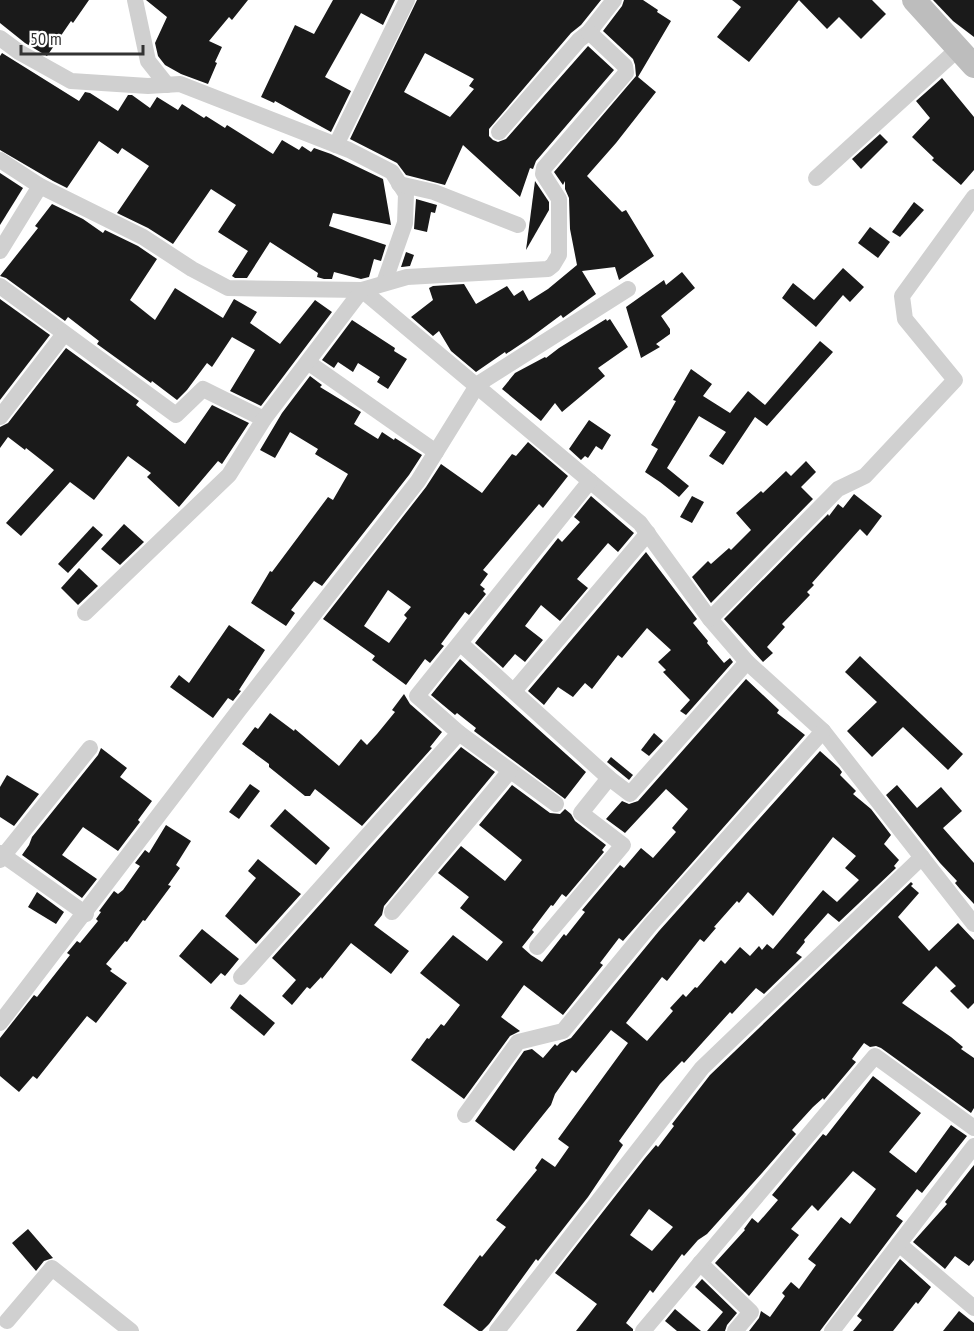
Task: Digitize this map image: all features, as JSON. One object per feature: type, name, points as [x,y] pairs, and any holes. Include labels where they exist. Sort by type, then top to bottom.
[{"type":"main road","points":[[914,0],[966,57]]},
{"type":"street","points":[[135,0],[148,61],[167,85]]},
{"type":"street","points":[[336,145],[407,0]]},
{"type":"street","points":[[499,132],[579,40],[589,32],[614,0]]},
{"type":"street","points":[[0,160],[40,186],[143,237],[192,269],[228,288],[362,290],[406,277],[548,269],[554,265],[559,255],[559,199],[543,174],[544,168],[626,73],[625,66],[589,32]]},
{"type":"street","points":[[0,38],[19,52],[71,81],[148,86],[180,84],[336,145],[392,172],[406,195],[405,223],[384,283]]},
{"type":"street","points":[[816,178],[966,57]]},
{"type":"street","points":[[399,184],[434,192],[518,225]]},
{"type":"street","points":[[0,251],[40,186]]},
{"type":"street","points":[[710,619],[838,489],[865,476],[955,380],[905,320],[902,296],[974,197]]},
{"type":"street","points":[[0,286],[176,415],[204,389],[264,420]]},
{"type":"street","points":[[0,1023],[86,914],[239,710],[418,481],[476,387],[628,289]]},
{"type":"street","points":[[85,613],[229,475],[264,420],[362,290]]},
{"type":"street","points":[[362,290],[640,523],[710,619],[747,662],[823,731],[974,924]]},
{"type":"street","points":[[0,417],[64,334]]},
{"type":"street","points":[[309,363],[436,452]]},
{"type":"street","points":[[556,804],[459,734],[417,696],[590,481]]},
{"type":"street","points":[[514,691],[648,533]]},
{"type":"street","points":[[460,643],[609,778],[630,794],[747,662]]},
{"type":"street","points":[[465,1115],[519,1042],[563,1031],[651,924],[823,731]]},
{"type":"street","points":[[241,977],[459,734]]},
{"type":"street","points":[[86,914],[1,856],[90,748]]},
{"type":"street","points":[[392,912],[510,771]]},
{"type":"street","points":[[537,947],[622,845],[581,813],[609,778]]},
{"type":"street","points":[[497,1331],[702,1068],[922,857]]},
{"type":"street","points":[[643,1331],[875,1056],[974,1128]]},
{"type":"street","points":[[832,1331],[974,1146]]},
{"type":"street","points":[[899,1244],[974,1308]]},
{"type":"street","points":[[700,1263],[751,1312],[735,1331]]},
{"type":"street","points":[[7,1321],[52,1268],[131,1331]]},
{"type":"building","points":[[0,0],[89,0],[73,23],[71,21],[47,56],[25,43],[0,23]]},
{"type":"building","points":[[146,0],[248,0],[232,20],[229,17],[209,41],[222,47],[208,84],[181,74],[165,65],[158,56],[155,43],[167,17]]},
{"type":"building","points":[[333,0],[395,0],[383,25],[361,13],[325,77],[351,91],[331,132],[275,101],[274,103],[261,97],[295,25],[314,34]]},
{"type":"building","points":[[417,0],[601,0],[489,129],[489,136],[493,140],[498,142],[506,139],[588,46],[614,70],[536,161],[533,169],[530,168],[520,197],[463,145],[445,185],[406,175],[397,163],[350,139]],"holes":[[[425,53],[474,79],[469,86],[474,89],[450,117],[404,92]]]},
{"type":"building","points":[[624,0],[643,0],[671,21],[638,77],[656,92],[587,176],[622,212],[626,210],[654,256],[619,280],[615,267],[582,271],[596,294],[563,318],[561,315],[530,338],[476,372],[451,351],[439,331],[433,336],[411,317],[433,300],[429,288],[433,286],[464,284],[476,304],[507,286],[514,296],[523,290],[529,301],[577,265],[570,229],[569,198],[565,189],[565,181],[563,185],[554,172],[636,76],[633,59],[603,31]]},
{"type":"building","points":[[732,0],[799,0],[749,62],[717,37],[741,7]]},
{"type":"building","points":[[799,0],[872,0],[886,14],[861,39],[839,17],[827,29]]},
{"type":"building","points":[[933,0],[974,0],[974,37],[953,21]]},
{"type":"building","points":[[2,53],[79,101],[85,92],[90,93],[118,111],[128,95],[132,95],[150,108],[157,97],[178,110],[182,104],[225,128],[227,125],[273,154],[282,140],[299,150],[302,146],[311,152],[314,148],[331,154],[383,179],[391,225],[333,213],[329,226],[386,245],[381,261],[374,259],[369,277],[361,279],[334,272],[332,279],[324,279],[317,277],[318,273],[270,242],[247,278],[235,278],[232,276],[248,251],[218,232],[236,205],[211,189],[173,244],[148,228],[117,213],[149,166],[122,148],[118,154],[99,141],[67,188],[53,181],[0,150],[0,56]]},
{"type":"building","points":[[942,78],[974,117],[974,170],[961,185],[932,160],[934,158],[912,137],[930,118],[916,101]]},
{"type":"building","points":[[880,134],[888,142],[861,169],[852,159]]},
{"type":"building","points":[[0,173],[23,188],[0,225]]},
{"type":"building","points":[[535,181],[549,202],[549,210],[526,250]]},
{"type":"building","points":[[416,199],[437,205],[435,213],[431,212],[427,232],[414,229]]},
{"type":"building","points":[[914,202],[924,210],[900,237],[892,232]]},
{"type":"building","points":[[52,204],[83,219],[103,233],[105,230],[138,246],[157,259],[130,300],[155,320],[175,288],[223,318],[234,299],[257,312],[250,323],[280,344],[315,300],[332,312],[261,406],[230,391],[255,350],[232,337],[212,367],[207,363],[177,400],[97,344],[99,341],[68,317],[65,321],[0,276],[38,228],[35,226]]},
{"type":"building","points":[[870,227],[890,242],[878,258],[858,243]]},
{"type":"building","points":[[406,252],[414,255],[410,266],[401,267]]},
{"type":"building","points":[[843,268],[864,287],[850,302],[843,295],[816,327],[782,298],[793,283],[814,300]]},
{"type":"building","points":[[682,272],[695,288],[661,316],[670,329],[670,334],[656,344],[660,347],[641,358],[626,307],[664,280],[666,285]]},
{"type":"building","points":[[0,299],[50,335],[0,400]]},
{"type":"building","points":[[606,319],[607,321],[610,319],[628,347],[598,368],[605,376],[562,412],[555,403],[541,421],[502,389],[515,373],[546,358]]},
{"type":"building","points":[[352,320],[395,348],[394,351],[407,359],[388,389],[377,382],[380,377],[358,363],[353,372],[338,362],[334,368],[322,360]]},
{"type":"building","points":[[820,341],[833,352],[767,426],[755,417],[723,465],[709,456],[726,432],[699,416],[667,468],[689,486],[679,497],[645,472],[658,449],[651,445],[691,369],[712,384],[703,396],[730,413],[748,391],[765,405]]},
{"type":"building","points":[[66,348],[139,401],[136,405],[185,444],[212,405],[249,423],[222,464],[218,461],[179,507],[147,477],[151,473],[128,456],[94,500],[70,482],[21,536],[6,523],[54,470],[8,437],[0,448],[0,427],[8,423]]},
{"type":"building","points":[[310,376],[322,385],[320,387],[361,412],[354,424],[378,439],[382,432],[422,455],[409,475],[322,586],[314,581],[291,610],[295,613],[286,626],[251,603],[270,571],[272,572],[328,497],[333,500],[348,474],[315,454],[318,449],[290,432],[275,458],[260,450],[282,413]]},
{"type":"building","points":[[589,420],[611,435],[602,450],[596,446],[588,458],[585,456],[581,460],[569,449]]},
{"type":"building","points":[[528,442],[568,476],[543,508],[539,504],[483,570],[488,574],[480,585],[485,589],[483,591],[486,594],[469,615],[465,612],[441,644],[444,646],[430,663],[425,659],[406,685],[372,660],[375,656],[323,619],[426,487],[441,464],[482,493],[512,454],[516,456]],"holes":[[[388,590],[411,607],[404,615],[407,618],[389,643],[364,626]]]},
{"type":"building","points":[[806,461],[816,472],[801,487],[813,499],[711,603],[692,577],[708,561],[711,564],[729,548],[731,550],[751,530],[736,513],[761,491],[763,493],[786,471],[791,476]]},
{"type":"building","points":[[854,494],[882,516],[867,536],[860,529],[812,583],[814,585],[807,592],[810,595],[782,624],[785,627],[767,647],[773,653],[763,662],[724,619],[828,514],[829,516],[838,504],[843,508]]},
{"type":"building","points":[[591,496],[634,533],[618,552],[608,543],[577,579],[588,588],[560,621],[541,605],[525,626],[543,640],[525,662],[515,654],[503,668],[475,643],[558,538],[562,542],[580,522],[574,517]]},
{"type":"building","points":[[692,496],[704,502],[692,523],[680,517]]},
{"type":"building","points":[[124,524],[144,542],[120,565],[101,549]]},
{"type":"building","points":[[93,526],[103,535],[68,573],[58,564]]},
{"type":"building","points":[[646,552],[697,619],[693,623],[708,641],[707,643],[724,663],[730,658],[733,662],[686,715],[680,711],[690,700],[663,672],[666,670],[658,662],[671,650],[647,628],[622,658],[618,655],[592,689],[585,683],[573,697],[558,687],[544,705],[528,691]]},
{"type":"building","points":[[79,568],[98,586],[78,605],[61,588]]},
{"type":"building","points":[[229,625],[265,650],[239,690],[241,691],[233,701],[228,698],[213,718],[170,687],[179,675],[189,683]]},
{"type":"building","points":[[860,656],[963,754],[948,770],[903,727],[872,757],[847,731],[877,702],[845,672]]},
{"type":"building","points":[[460,659],[586,772],[565,799],[474,731],[476,728],[457,713],[455,715],[431,695]]},
{"type":"building","points":[[746,679],[779,710],[777,713],[805,735],[623,941],[619,938],[600,963],[603,965],[563,1015],[524,985],[501,1017],[520,1031],[510,1036],[464,1099],[411,1060],[427,1038],[429,1039],[441,1024],[444,1026],[460,1005],[420,973],[453,935],[487,961],[503,942],[460,908],[469,897],[438,873],[461,846],[505,881],[522,860],[479,825],[512,785],[550,813],[560,814],[565,809],[575,821],[606,845],[602,850],[604,852],[566,897],[562,894],[553,906],[551,905],[522,947],[542,962],[564,934],[566,936],[585,912],[582,910],[620,865],[624,868],[641,848],[653,858],[676,832],[672,828],[688,809],[666,789],[625,833],[606,819],[622,801],[629,804],[638,801]]},
{"type":"building","points":[[404,694],[410,704],[442,732],[430,747],[432,748],[362,826],[315,789],[310,796],[305,796],[242,744],[255,727],[258,729],[270,713],[294,731],[295,729],[339,766],[361,739],[367,745],[377,734],[395,712],[392,710]]},
{"type":"building","points":[[654,733],[663,741],[649,756],[641,750]]},
{"type":"building","points":[[461,747],[495,772],[384,906],[382,915],[374,925],[409,951],[391,974],[351,943],[322,979],[321,977],[310,989],[307,987],[292,1005],[282,996],[296,980],[272,958]]},
{"type":"building","points":[[101,748],[127,768],[120,777],[152,801],[138,820],[140,822],[118,851],[83,827],[62,855],[97,879],[82,898],[22,855],[32,837],[98,755]]},
{"type":"building","points":[[820,751],[839,768],[842,772],[840,775],[856,791],[853,794],[871,809],[891,835],[884,844],[899,860],[894,866],[896,868],[839,922],[828,913],[804,940],[805,942],[796,953],[802,957],[764,994],[756,988],[732,1014],[730,1012],[684,1063],[682,1061],[660,1084],[619,1141],[623,1145],[588,1197],[538,1261],[536,1259],[489,1324],[479,1331],[443,1305],[480,1255],[482,1257],[506,1227],[496,1220],[537,1170],[535,1168],[542,1158],[555,1167],[569,1147],[558,1139],[628,1043],[611,1030],[576,1073],[572,1070],[555,1094],[551,1105],[514,1151],[475,1121],[524,1051],[532,1049],[543,1058],[555,1044],[557,1046],[571,1038],[659,931]],"holes":[[[833,837],[856,856],[845,868],[859,880],[837,902],[823,890],[773,949],[767,944],[762,950],[759,946],[750,956],[740,947],[725,964],[721,960],[697,988],[695,987],[686,997],[683,994],[670,1008],[673,1011],[647,1041],[626,1023],[662,977],[667,981],[700,939],[704,942],[716,928],[714,927],[748,892],[773,916]]]},
{"type":"building","points":[[611,757],[633,775],[629,780],[607,762]]},
{"type":"building","points":[[7,775],[39,794],[14,826],[0,817],[0,787]]},
{"type":"building","points":[[250,784],[260,791],[239,819],[229,812]]},
{"type":"building","points":[[897,785],[917,808],[941,787],[962,811],[943,828],[974,863],[974,904],[886,795]]},
{"type":"building","points":[[285,809],[330,848],[316,865],[270,826]]},
{"type":"building","points":[[166,825],[191,841],[176,865],[180,868],[168,885],[171,886],[145,921],[143,920],[127,942],[125,941],[106,964],[112,969],[110,971],[127,983],[96,1023],[87,1016],[37,1079],[33,1076],[19,1092],[0,1076],[0,1038],[34,995],[37,997],[70,955],[67,953],[77,941],[80,943],[98,921],[96,919],[101,912],[99,911],[114,891],[118,894],[123,890],[140,866],[135,863],[145,850],[149,853]]},
{"type":"building","points":[[258,859],[301,894],[256,944],[225,916],[256,878],[248,871]]},
{"type":"building","points":[[911,882],[913,884],[911,886],[919,893],[898,917],[929,951],[958,923],[974,940],[974,1003],[968,1009],[950,991],[956,986],[936,966],[902,1003],[951,1037],[963,1047],[961,1049],[974,1058],[974,1108],[971,1113],[881,1048],[870,1047],[864,1043],[852,1059],[856,1062],[824,1100],[823,1098],[813,1107],[792,1130],[796,1134],[707,1234],[698,1240],[684,1256],[682,1254],[653,1293],[650,1290],[626,1323],[633,1331],[576,1331],[597,1304],[555,1273],[645,1158],[656,1145],[658,1147],[674,1126],[672,1124],[710,1075]],"holes":[[[649,1209],[673,1227],[652,1251],[630,1235]]]},
{"type":"building","points":[[37,892],[64,912],[56,924],[28,907]]},
{"type":"building","points":[[202,929],[239,959],[225,976],[221,973],[211,984],[179,956]]},
{"type":"building","points":[[240,994],[275,1023],[264,1036],[230,1008]]},
{"type":"building","points":[[873,1076],[921,1113],[889,1152],[916,1173],[951,1125],[967,1136],[922,1193],[917,1189],[896,1216],[903,1221],[820,1331],[749,1331],[759,1318],[761,1311],[770,1317],[785,1296],[782,1293],[791,1282],[799,1289],[816,1265],[808,1259],[841,1217],[850,1224],[876,1189],[853,1171],[818,1211],[812,1205],[791,1229],[799,1235],[749,1296],[715,1263],[745,1230],[752,1218],[758,1223],[778,1200],[772,1195],[823,1134],[826,1136]]},
{"type":"building","points":[[974,1165],[974,1260],[969,1266],[955,1256],[945,1269],[913,1242],[947,1204],[945,1202]]},
{"type":"building","points":[[28,1229],[53,1258],[44,1261],[36,1271],[12,1243]]},
{"type":"building","points":[[900,1259],[931,1287],[893,1331],[853,1331],[862,1320],[857,1316]]},
{"type":"building","points":[[702,1279],[737,1313],[725,1331],[707,1331],[723,1312],[695,1287]]},
{"type":"building","points":[[675,1309],[701,1331],[677,1331],[665,1321]]},
{"type":"building","points":[[959,1311],[974,1323],[974,1331],[943,1331]]}]
